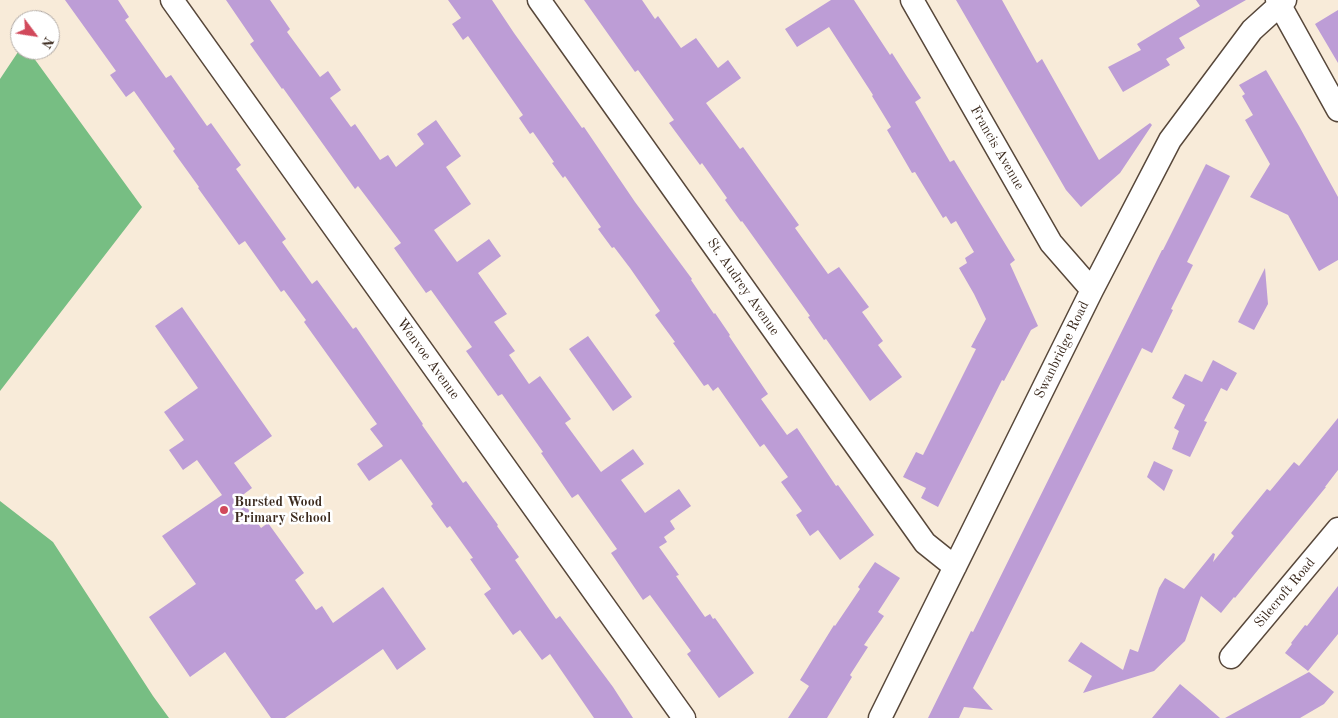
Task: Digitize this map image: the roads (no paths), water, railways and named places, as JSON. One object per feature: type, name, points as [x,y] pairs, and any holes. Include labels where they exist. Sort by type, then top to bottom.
[{"type":"street","name":"Wenvoe Avenue","points":[[172,0],[684,718]]},
{"type":"street","name":"St. Audrey Avenue","points":[[539,0],[925,542],[955,567]]},
{"type":"street","name":"Francis Avenue","points":[[912,0],[1051,243],[1092,290]]},
{"type":"street","name":"Swanbridge Road","points":[[880,718],[1092,290],[1170,140],[1252,30],[1281,2]]},
{"type":"street","points":[[1281,2],[1338,110]]},
{"type":"street","name":"Silecroft Road","points":[[1231,657],[1338,529]]},
{"type":"place","name":"Bursted Wood Primary School","points":[[224,510]]}]
